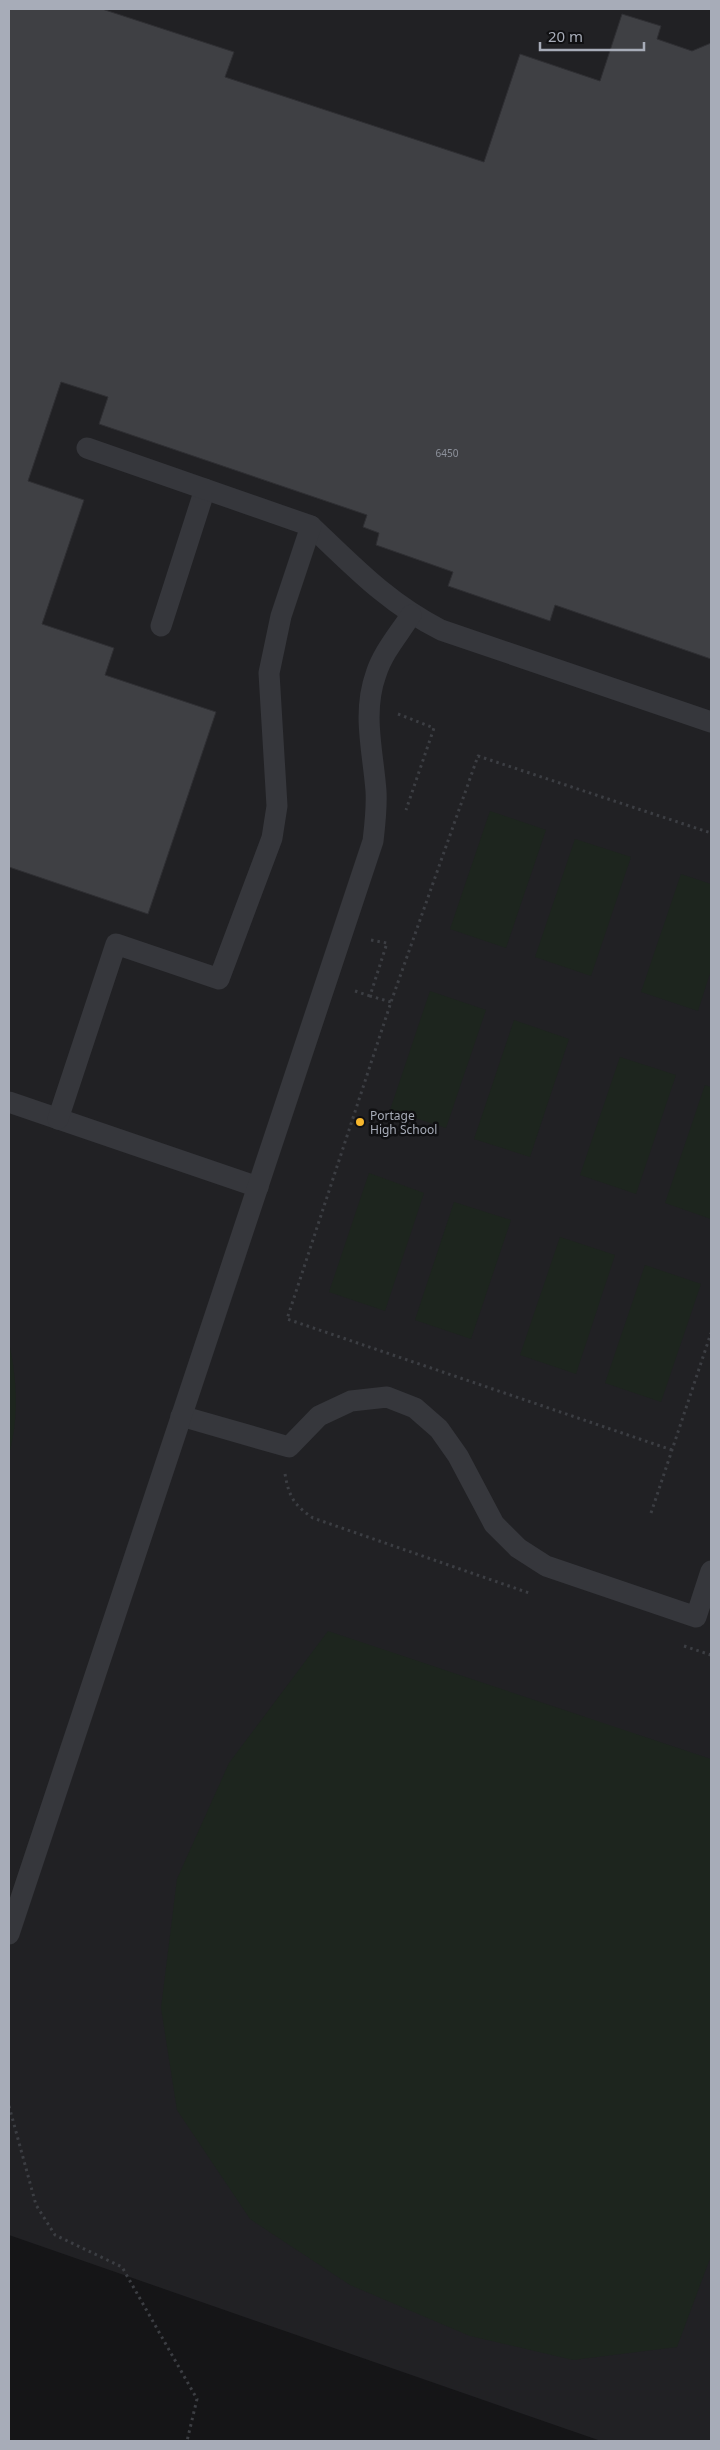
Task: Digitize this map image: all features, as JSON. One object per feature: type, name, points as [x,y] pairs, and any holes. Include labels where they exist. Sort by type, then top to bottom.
[{"type":"lane","points":[[87,448],[311,526],[371,583],[411,615],[442,630],[711,722]]},
{"type":"lane","points":[[161,626],[205,489]]},
{"type":"lane","points":[[58,1119],[116,944],[219,979],[272,838],[277,806],[269,673],[281,616],[311,526]]},
{"type":"lane","points":[[9,1934],[373,841],[376,792],[369,746],[371,694],[376,674],[385,654],[411,615]]},
{"type":"lane","points":[[9,1102],[258,1187]]},
{"type":"lane","points":[[182,1416],[289,1447],[320,1416],[351,1401],[386,1398],[414,1408],[439,1428],[458,1456],[494,1524],[518,1548],[546,1566],[704,1619],[711,1571]]},
{"type":"path","points":[[672,1450],[287,1319],[391,1002],[478,756],[711,833]]},
{"type":"path","points":[[355,991],[370,996]]},
{"type":"path","points":[[651,1513],[711,1333]]},
{"type":"path","points":[[289,1447],[284,1468],[288,1489],[296,1506],[313,1518],[535,1595]]},
{"type":"path","points":[[684,1646],[711,1655]]},
{"type":"path","points":[[9,2106],[36,2205],[56,2235],[122,2268],[197,2399],[187,2441]]},
{"type":"shaded area","name":"Portage High School","points":[[9,9],[711,9],[711,2441],[601,2441],[9,2235]]},
{"type":"shaded area","points":[[490,811],[546,830],[506,948],[450,929]]},
{"type":"shaded area","points":[[575,839],[631,857],[591,976],[535,957]]},
{"type":"shaded area","points":[[681,874],[711,884],[711,970],[698,1011],[641,992]]},
{"type":"shaded area","points":[[430,991],[486,1010],[446,1128],[390,1110]]},
{"type":"shaded area","points":[[514,1020],[569,1039],[530,1157],[474,1139]]},
{"type":"shaded area","points":[[620,1057],[676,1075],[636,1194],[580,1175]]},
{"type":"shaded area","points":[[705,1085],[711,1087],[711,1219],[665,1203]]},
{"type":"shaded area","points":[[369,1173],[424,1193],[385,1311],[329,1292]]},
{"type":"shaded area","points":[[454,1202],[511,1220],[471,1339],[415,1320]]},
{"type":"shaded area","points":[[560,1237],[615,1255],[576,1374],[520,1355]]},
{"type":"shaded area","points":[[645,1265],[701,1284],[661,1402],[605,1383]]},
{"type":"shaded area","points":[[9,1343],[14,1370],[16,1413],[9,1454]]},
{"type":"shaded area","points":[[328,1631],[711,1759],[711,2256],[677,2347],[573,2360],[470,2336],[350,2285],[250,2219],[177,2110],[161,2008],[177,1879],[229,1763]]},
{"type":"building","points":[[9,9],[102,9],[234,52],[225,77],[484,162],[520,54],[600,81],[622,14],[661,26],[657,39],[692,51],[711,43],[711,659],[555,605],[550,621],[448,586],[453,572],[376,545],[379,533],[363,527],[367,515],[99,424],[108,397],[61,382],[28,481],[84,500],[42,624],[114,648],[105,675],[216,712],[148,914],[9,867]]},
{"type":"place","name":"Portage High School","points":[[360,1122]]}]
